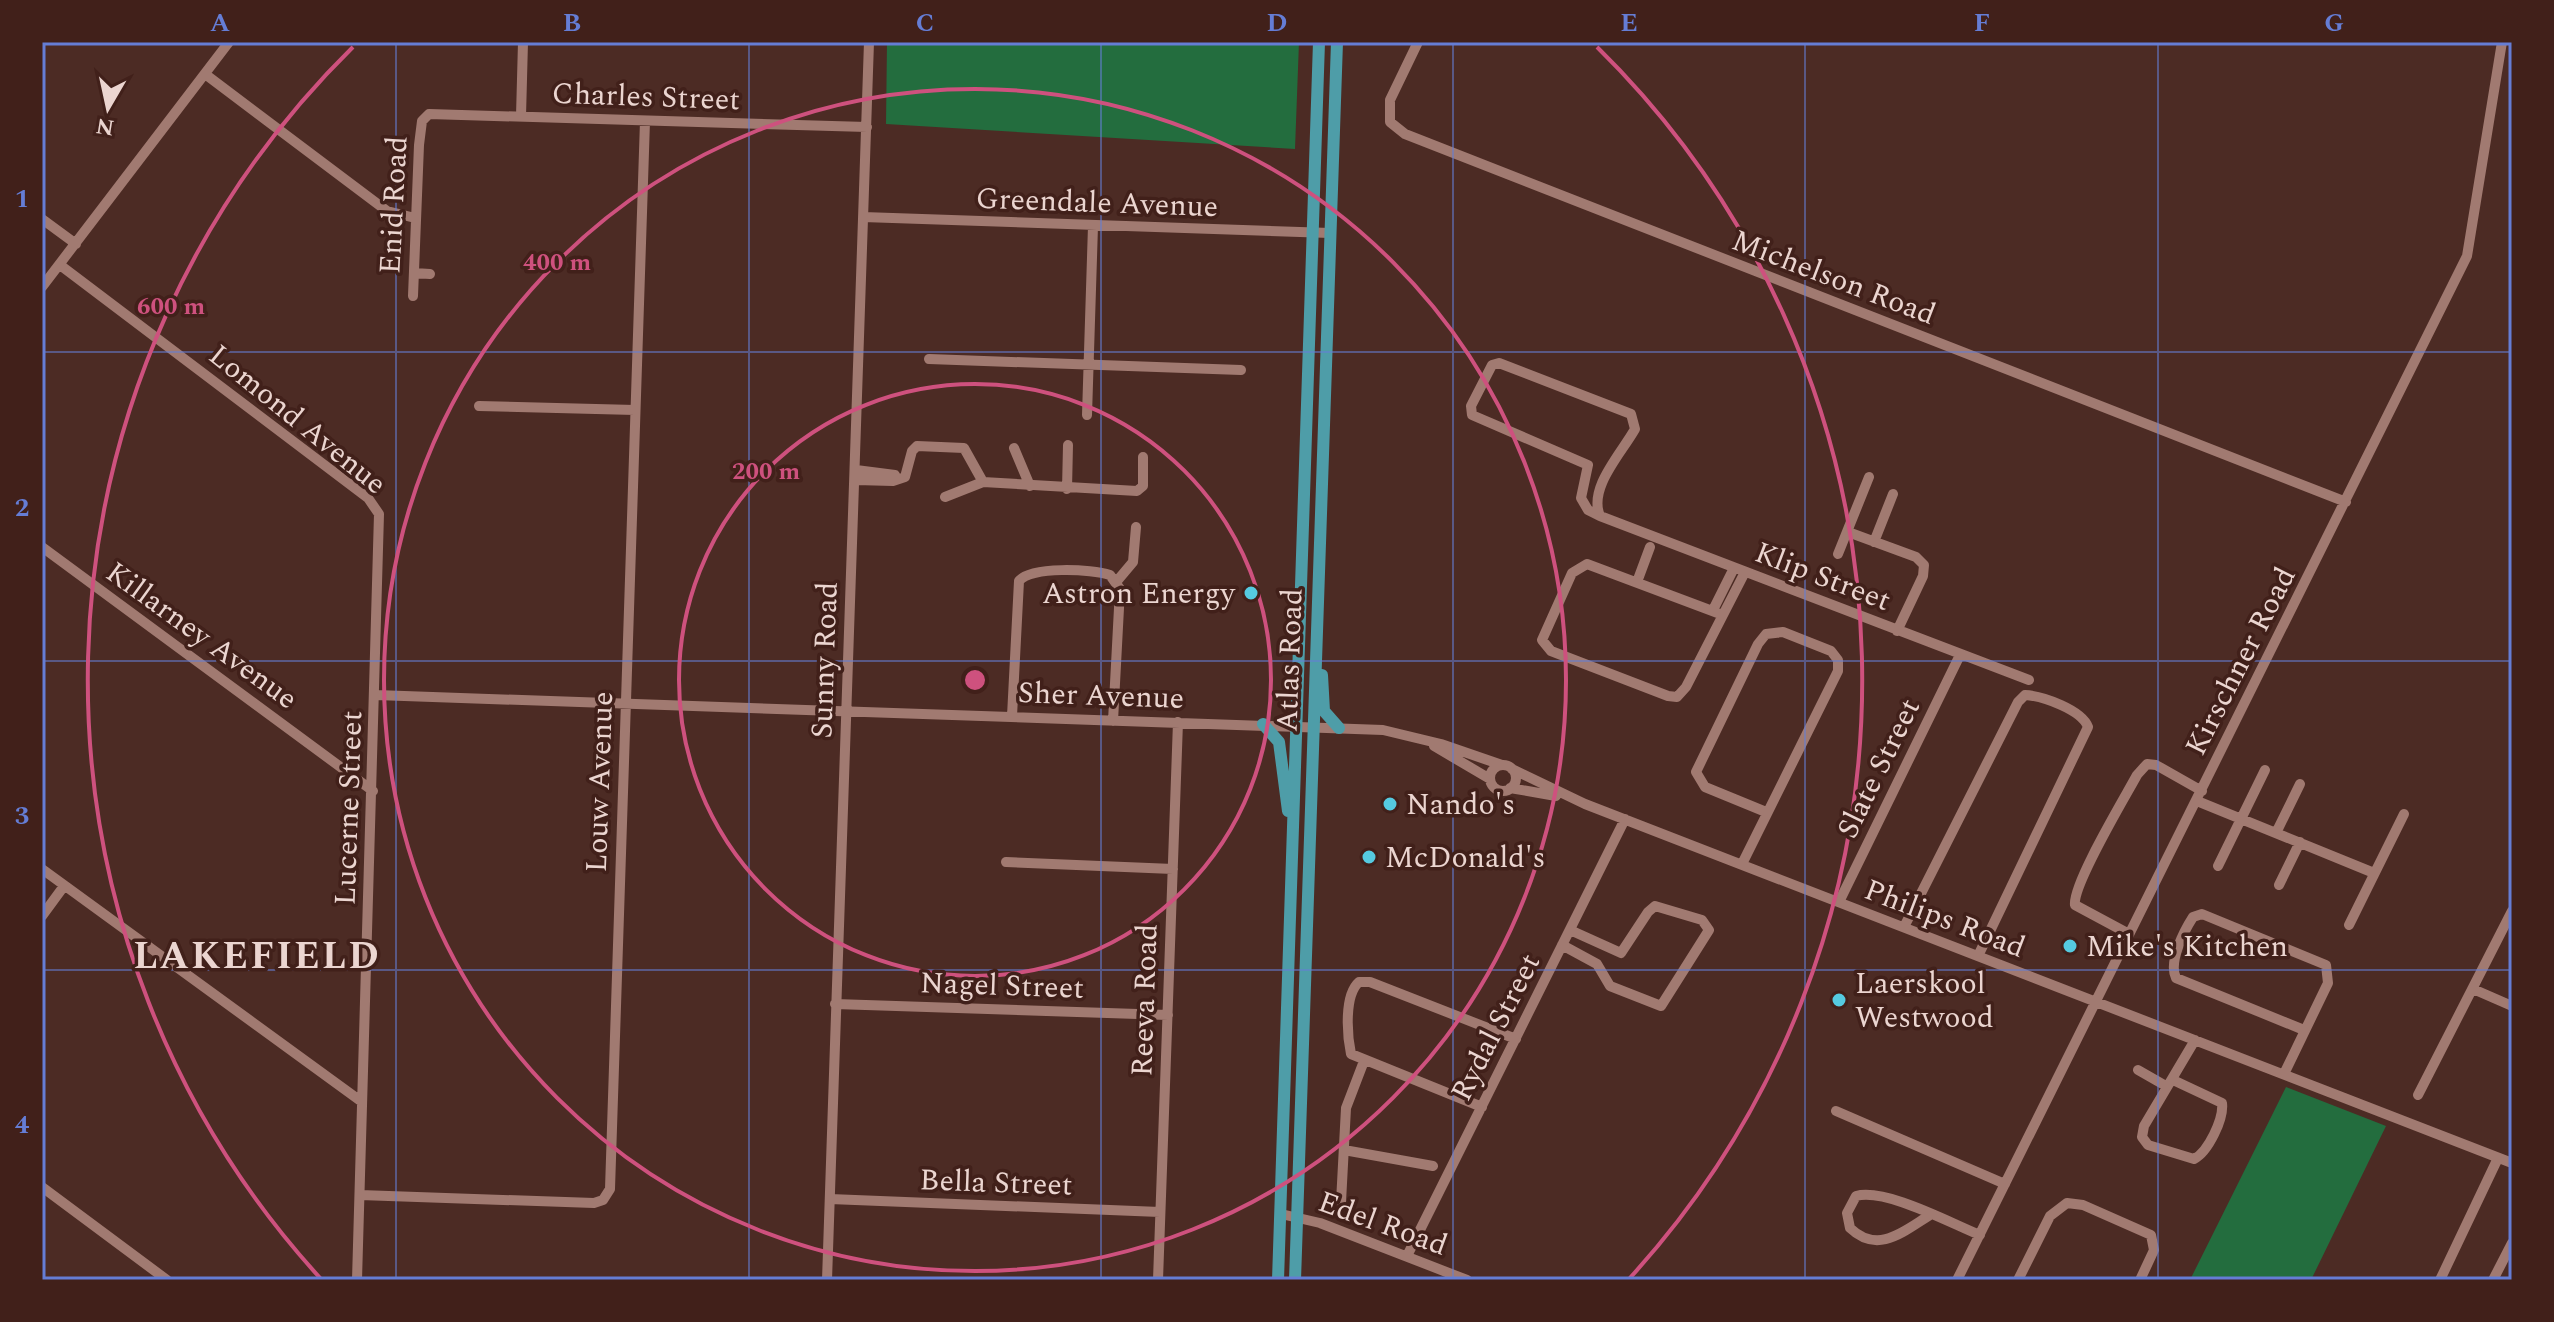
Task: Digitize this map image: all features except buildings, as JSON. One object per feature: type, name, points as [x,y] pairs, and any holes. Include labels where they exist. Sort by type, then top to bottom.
[{"type":"main road","name":"Atlas Road","points":[[1278,1280],[1319,42]]},
{"type":"main road","name":"Atlas Road","points":[[1295,1280],[1337,42]]},
{"type":"main road","points":[[1316,645],[1324,711],[1339,728]]},
{"type":"main road","points":[[1263,724],[1279,742],[1294,841]]},
{"type":"street","points":[[42,287],[229,42]]},
{"type":"street","points":[[521,116],[523,42]]},
{"type":"street","name":"Sunny Road","points":[[827,1280],[869,42]]},
{"type":"street","name":"Michelson Road","points":[[1418,42],[1388,108],[1390,122],[1405,134],[2346,502]]},
{"type":"street","name":"Kirschner Road","points":[[1957,1280],[2467,256],[2502,42]]},
{"type":"street","points":[[205,74],[387,211],[415,218]]},
{"type":"street","name":"Charles Street","points":[[425,117],[444,113],[867,127]]},
{"type":"street","name":"Enid Road","points":[[413,296],[419,136],[425,117]]},
{"type":"street","name":"Louw Avenue","points":[[360,1195],[594,1203],[607,1195],[645,121]]},
{"type":"street","name":"Greendale Avenue","points":[[863,217],[1330,233]]},
{"type":"street","points":[[42,219],[76,244]]},
{"type":"street","points":[[1087,415],[1093,226]]},
{"type":"street","name":"Lomond Avenue","points":[[60,265],[368,498],[379,514],[381,529]]},
{"type":"street","points":[[414,273],[430,274]]},
{"type":"street","points":[[929,359],[1241,370]]},
{"type":"street","points":[[1499,363],[1631,414],[1635,429],[1623,453],[1604,476],[1597,495],[1596,507],[1600,516],[1582,502],[1589,471],[1584,462],[1472,415],[1471,406],[1492,365],[1499,363]]},
{"type":"street","points":[[479,406],[635,410]]},
{"type":"street","points":[[1067,489],[1068,445]]},
{"type":"street","points":[[856,475],[905,477],[912,451],[917,446],[949,446],[968,450],[983,482]]},
{"type":"street","points":[[1014,448],[1030,486]]},
{"type":"street","points":[[945,497],[983,482],[1067,489],[1139,490],[1143,486],[1143,457]]},
{"type":"street","points":[[1838,554],[1869,477]]},
{"type":"street","points":[[1874,542],[1893,494]]},
{"type":"street","name":"Klip Street","points":[[1600,516],[2029,680]]},
{"type":"street","points":[[1113,721],[1117,581],[1133,562],[1136,527]]},
{"type":"street","name":"Lucerne Street","points":[[357,1280],[381,529]]},
{"type":"street","points":[[1848,532],[1916,557],[1924,565],[1923,576],[1897,631]]},
{"type":"street","name":"Killarney Avenue","points":[[42,547],[373,791]]},
{"type":"street","points":[[1637,582],[1650,547]]},
{"type":"street","points":[[1718,612],[1590,564],[1579,566],[1559,598],[1543,643],[1551,651],[1673,697],[1683,692],[1739,570]]},
{"type":"street","points":[[1012,716],[1021,578],[1033,571],[1097,572],[1110,575],[1117,581]]},
{"type":"street","points":[[1742,864],[1838,665],[1831,651],[1777,631],[1766,634],[1758,644],[1696,772],[1705,787],[1766,812]]},
{"type":"street","name":"Slate Street","points":[[1839,902],[1960,655]]},
{"type":"street","name":"Sher Avenue","points":[[376,695],[1296,726]]},
{"type":"street","points":[[1904,927],[2018,702],[2025,695],[2034,696],[2084,719],[2087,732],[1978,956]]},
{"type":"street","name":"Reeva Road","points":[[1158,1280],[1178,722]]},
{"type":"street","name":"Philips Road","points":[[1296,726],[1400,732],[1507,767],[1585,804],[2512,1163]]},
{"type":"street","name":"Philips Road","points":[[1430,742],[1490,779]]},
{"type":"street","points":[[2129,934],[2075,905],[2075,896],[2137,775],[2147,764],[2156,765],[2200,796],[2240,818],[2374,873]]},
{"type":"street","points":[[1507,767],[1515,780],[1510,788],[1499,790],[1490,779],[1494,769],[1507,767]]},
{"type":"street","points":[[2218,866],[2265,770]]},
{"type":"street","points":[[2276,833],[2300,784]]},
{"type":"street","name":"Philips Road","points":[[1510,788],[1585,804]]},
{"type":"street","points":[[2349,925],[2404,814]]},
{"type":"street","name":"Rydal Street","points":[[1407,1256],[1625,819]]},
{"type":"street","points":[[2279,885],[2300,842]]},
{"type":"street","points":[[1006,862],[1173,869]]},
{"type":"street","points":[[42,869],[362,1102]]},
{"type":"street","points":[[42,916],[64,886]]},
{"type":"street","points":[[1562,945],[1597,964],[1610,986],[1661,1006],[1709,930],[1702,920],[1655,906],[1621,953],[1570,930]]},
{"type":"street","points":[[2418,1095],[2512,911]]},
{"type":"street","points":[[2284,1074],[2328,983],[2326,965],[2202,914],[2193,917],[2175,957],[2172,968],[2176,978],[2304,1030]]},
{"type":"street","points":[[1482,1107],[1364,1061],[1350,1049],[1349,997],[1353,987],[1364,980],[1516,1039]]},
{"type":"street","points":[[2473,989],[2512,1006]]},
{"type":"street","name":"Nagel Street","points":[[835,1004],[1168,1015]]},
{"type":"street","points":[[2138,1070],[2170,1083],[2222,1103],[2220,1119],[2198,1158],[2188,1159],[2144,1142],[2144,1126],[2170,1083],[2195,1040]]},
{"type":"street","points":[[1341,1202],[1346,1108],[1364,1061]]},
{"type":"street","points":[[1836,1111],[2005,1184]]},
{"type":"street","points":[[1344,1150],[1433,1166]]},
{"type":"street","points":[[2440,1280],[2498,1158]]},
{"type":"street","points":[[42,1187],[167,1280]]},
{"type":"street","points":[[1930,1215],[1892,1239],[1875,1242],[1850,1228],[1847,1213],[1856,1196],[1873,1194],[1930,1215],[1980,1235]]},
{"type":"street","name":"Bella Street","points":[[830,1199],[1160,1212]]},
{"type":"street","points":[[2018,1280],[2050,1216],[2067,1203],[2083,1205],[2151,1235],[2154,1250],[2140,1280]]},
{"type":"street","name":"Edel Road","points":[[1281,1214],[1407,1256],[1467,1280]]},
{"type":"street","points":[[2493,1280],[2512,1243]]},
{"type":"green space","points":[[887,42],[1299,42],[1295,149],[886,124]]},
{"type":"green space","points":[[2286,1087],[2386,1126],[2311,1280],[2190,1280]]},
{"type":"place","name":"Astron Energy","points":[[1251,593]]},
{"type":"place","name":"Nando's","points":[[1390,804]]},
{"type":"place","name":"McDonald's","points":[[1369,857]]},
{"type":"place","name":"Mike's Kitchen","points":[[2070,946]]},
{"type":"place","name":"Laerskool Westwood","points":[[1839,1000]]},
{"type":"district","name":"LAKEFIELD","points":[[257,955]]}]
